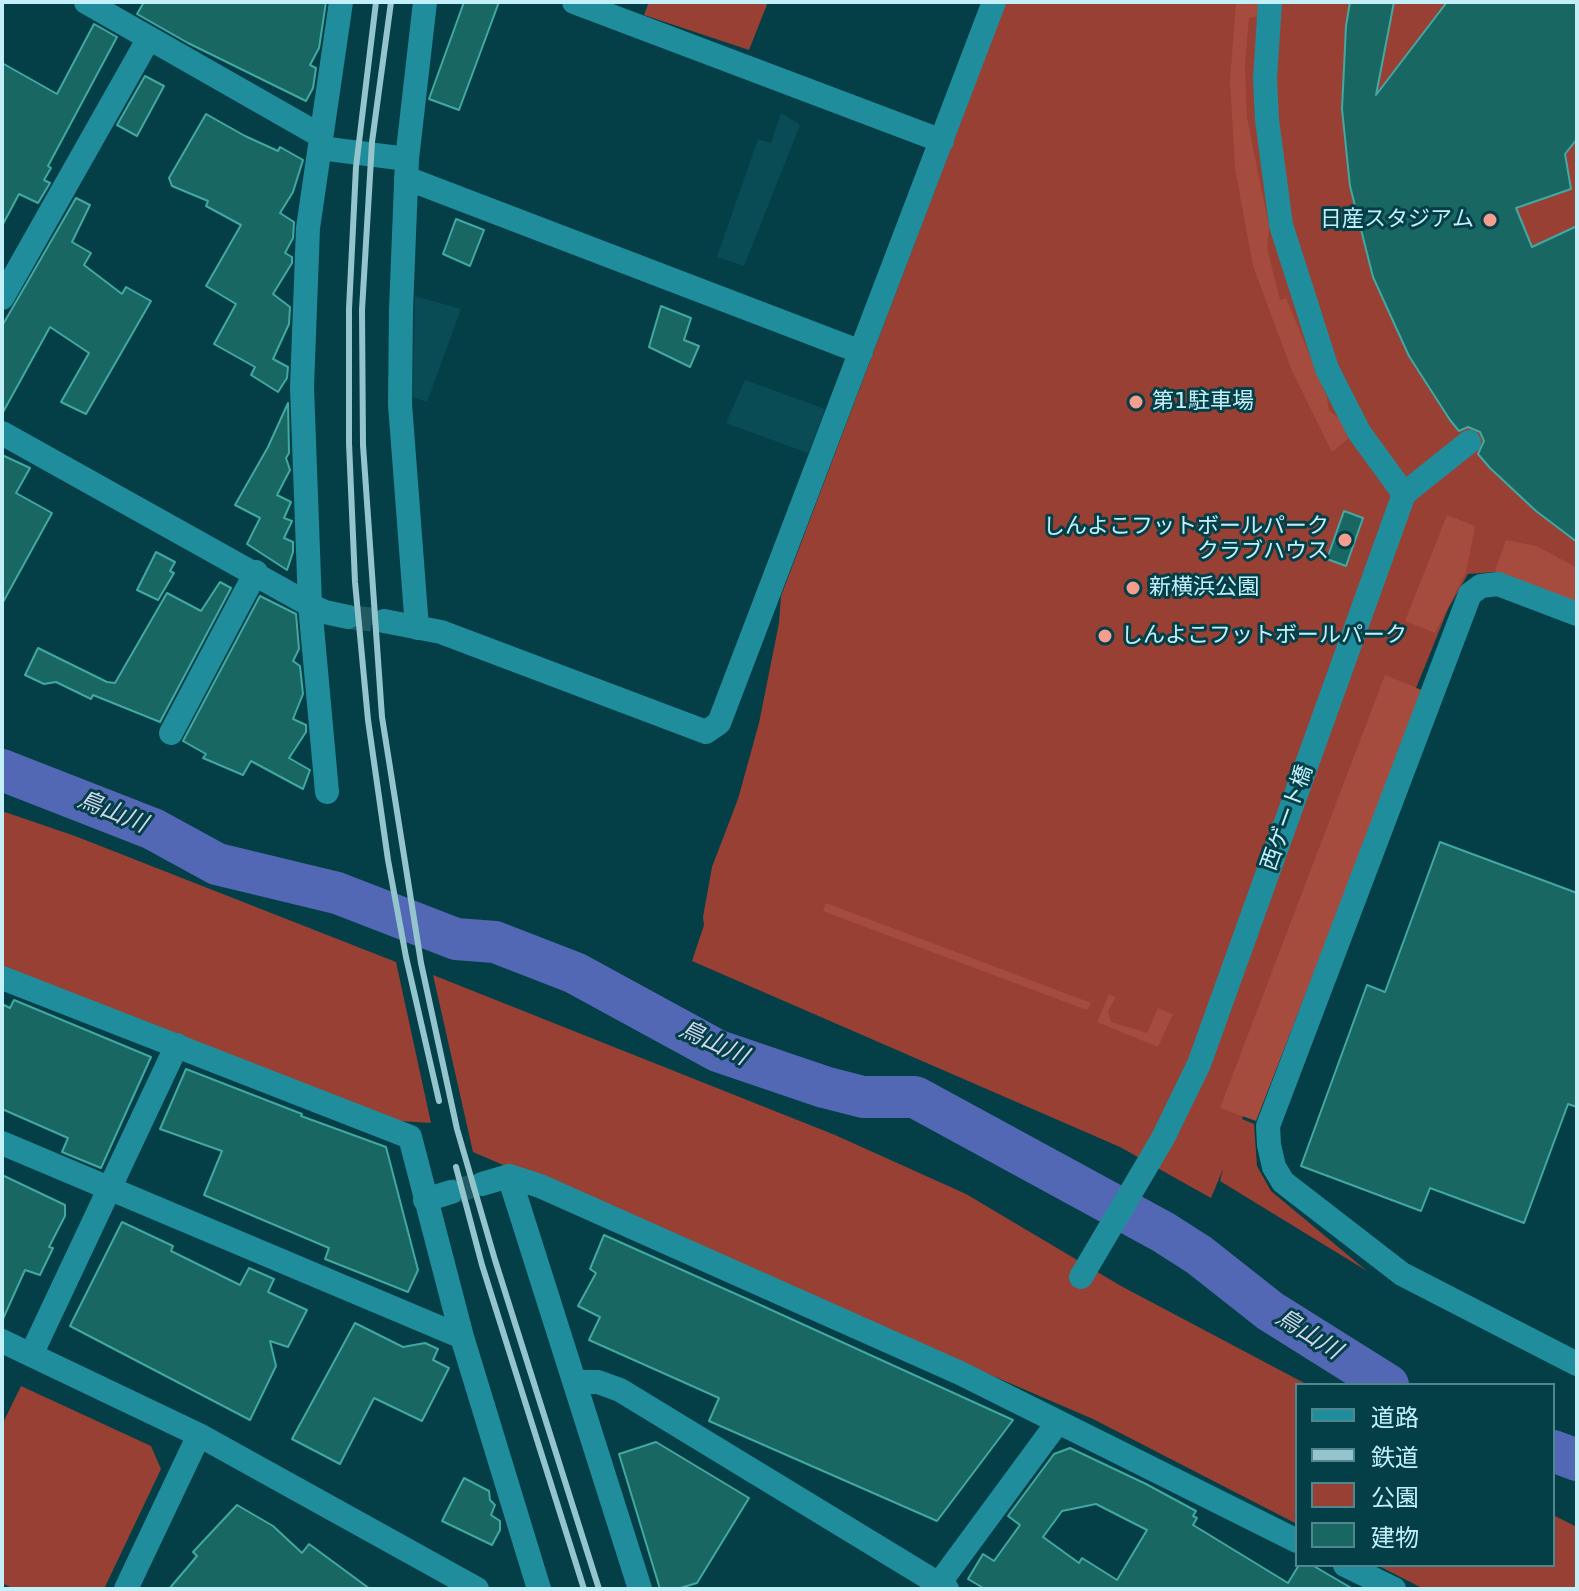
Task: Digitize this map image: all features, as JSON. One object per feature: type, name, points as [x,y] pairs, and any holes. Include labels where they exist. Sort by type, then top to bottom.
[{"type":"street","points":[[86,2],[321,142],[407,169],[861,352]]},
{"type":"street","points":[[327,792],[310,605],[302,387],[308,228],[341,2]]},
{"type":"street","points":[[417,628],[400,404],[407,169],[425,2]]},
{"type":"street","points":[[574,2],[942,141]]},
{"type":"street","points":[[384,621],[441,632],[706,732],[719,723],[994,2]]},
{"type":"street","points":[[1270,2],[1265,79],[1267,120],[1281,225],[1327,369],[1359,432],[1404,494],[1469,442]]},
{"type":"street","points":[[2,298],[149,38]]},
{"type":"street","points":[[2,433],[256,572],[310,605],[348,617]]},
{"type":"street","name":"西ゲート橋","points":[[1086,1268],[1163,1138],[1199,1064],[1404,494]]},
{"type":"street","points":[[171,733],[256,572]]},
{"type":"street","points":[[1577,614],[1498,584],[1481,586],[1470,594],[1268,1126],[1274,1167],[1283,1182],[1390,1265],[1577,1364]]},
{"type":"street","points":[[2,978],[410,1137],[462,1337],[539,1589]]},
{"type":"street","points":[[31,1355],[177,1045]]},
{"type":"street","points":[[2,1143],[462,1337]]},
{"type":"street","points":[[482,1184],[509,1176],[540,1186],[960,1373],[1295,1540]]},
{"type":"street","points":[[509,1176],[640,1589]]},
{"type":"street","points":[[425,1200],[451,1192]]},
{"type":"street","points":[[2,1341],[199,1435],[477,1589]]},
{"type":"street","points":[[575,1382],[598,1382],[620,1390],[940,1587],[1058,1422]]},
{"type":"street","points":[[126,1589],[199,1435]]},
{"type":"street","points":[[1349,1567],[1394,1589]]},
{"type":"shaded area","points":[[1236,2],[1262,2],[1260,16],[1249,18],[1245,66],[1247,118],[1269,227],[1267,248],[1280,300],[1286,298],[1327,398],[1329,411],[1343,421],[1348,439],[1332,452],[1292,371],[1253,266],[1235,168],[1230,80]]},
{"type":"shaded area","points":[[781,113],[800,125],[744,266],[717,257],[758,139],[771,143]]},
{"type":"shaded area","points":[[415,296],[461,309],[427,402],[413,397]]},
{"type":"shaded area","points":[[745,380],[825,409],[808,453],[726,423]]},
{"type":"shaded area","points":[[1447,515],[1475,526],[1466,572],[1435,633],[1405,621]]},
{"type":"shaded area","points":[[1506,540],[1537,546],[1577,568],[1577,605],[1495,571]]},
{"type":"shaded area","points":[[1385,675],[1424,691],[1256,1121],[1220,1108]]},
{"type":"shaded area","points":[[826,903],[1091,1003],[1087,1010],[823,911]]},
{"type":"shaded area","points":[[1109,994],[1116,997],[1108,1011],[1111,1022],[1147,1033],[1158,1008],[1173,1014],[1158,1047],[1097,1022]]},
{"type":"green space","points":[[649,2],[768,2],[749,50],[644,15]]},
{"type":"green space","name":"新横浜公園","points":[[1006,2],[1577,2],[1577,602],[1495,572],[1468,574],[1448,609],[1242,1119],[1254,1124],[1257,1166],[1271,1191],[1367,1271],[1220,1181],[1223,1169],[1211,1198],[1120,1147],[692,961],[704,925],[712,867],[738,799],[759,723],[779,623],[781,596]]},
{"type":"green space","points":[[2,811],[75,836],[396,962],[431,1123],[399,1121],[2,967]]},
{"type":"green space","points":[[433,975],[835,1135],[966,1194],[1121,1286],[1304,1383],[1295,1383],[1295,1523],[1093,1419],[473,1152]]},
{"type":"green space","points":[[21,1386],[151,1446],[161,1469],[104,1589],[14,1589],[2,1583],[2,1425]]},
{"type":"green space","points":[[1555,1516],[1577,1527],[1577,1589],[1424,1589],[1381,1567],[1555,1567]]},
{"type":"building","points":[[144,2],[326,2],[319,48],[310,65],[316,68],[313,88],[306,101],[188,43],[137,14]]},
{"type":"building","points":[[464,2],[499,2],[459,110],[429,99]]},
{"type":"building","name":"日産スタジアム","points":[[1350,2],[1394,2],[1376,95],[1447,2],[1577,2],[1577,139],[1565,154],[1571,189],[1516,208],[1532,247],[1577,226],[1577,542],[1536,511],[1490,468],[1478,454],[1484,441],[1480,432],[1468,427],[1459,431],[1450,420],[1409,356],[1373,277],[1350,186],[1342,109]]},
{"type":"building","points":[[94,24],[117,37],[48,166],[51,168],[44,180],[50,183],[38,203],[19,194],[2,226],[2,63],[57,94]]},
{"type":"building","points":[[145,76],[164,86],[137,136],[117,125]]},
{"type":"building","points":[[206,114],[245,136],[278,151],[280,147],[303,160],[293,192],[280,213],[294,222],[293,238],[285,253],[292,257],[292,263],[273,294],[290,307],[289,324],[273,359],[288,367],[287,378],[278,392],[251,375],[255,367],[214,344],[236,304],[206,286],[241,225],[206,206],[208,201],[172,186],[169,178]]},
{"type":"building","points":[[76,198],[90,205],[72,242],[91,253],[84,265],[122,294],[126,287],[151,301],[86,414],[61,402],[89,353],[50,327],[2,414],[2,326]]},
{"type":"building","points":[[456,219],[484,230],[470,266],[443,254]]},
{"type":"building","points":[[661,306],[691,318],[684,340],[699,346],[690,367],[649,347]]},
{"type":"building","points":[[288,403],[289,453],[286,458],[290,470],[277,495],[291,502],[284,518],[292,521],[284,538],[293,542],[287,570],[247,544],[260,518],[235,505],[268,447]]},
{"type":"building","points":[[2,455],[30,468],[16,493],[52,513],[2,604]]},
{"type":"building","points":[[1344,511],[1363,518],[1346,566],[1327,559]]},
{"type":"building","points":[[156,552],[175,562],[170,571],[174,573],[158,600],[137,590]]},
{"type":"building","points":[[220,582],[231,588],[160,722],[93,695],[91,699],[56,682],[44,684],[25,675],[38,648],[107,682],[115,683],[167,593],[201,611]]},
{"type":"building","points":[[260,596],[296,614],[299,649],[293,661],[300,666],[303,694],[293,719],[306,725],[306,732],[289,758],[310,770],[303,789],[251,761],[243,775],[203,758],[206,754],[183,741]]},
{"type":"building","points":[[1440,842],[1577,893],[1577,1107],[1568,1104],[1524,1223],[1430,1188],[1421,1211],[1301,1166],[1367,985],[1385,992]]},
{"type":"building","points":[[14,1000],[151,1057],[101,1168],[62,1152],[68,1138],[2,1109],[2,1004],[10,1008]]},
{"type":"building","points":[[186,1069],[386,1147],[418,1270],[408,1292],[325,1259],[329,1248],[204,1195],[222,1151],[160,1129]]},
{"type":"building","points":[[2,1175],[65,1205],[65,1216],[49,1247],[53,1248],[40,1275],[25,1270],[2,1321]]},
{"type":"building","points":[[122,1222],[173,1246],[171,1251],[240,1285],[249,1268],[274,1279],[268,1292],[307,1310],[288,1347],[270,1341],[276,1366],[250,1420],[70,1326]]},
{"type":"building","points":[[604,1235],[1013,1420],[937,1521],[709,1421],[719,1398],[589,1340],[600,1317],[578,1306],[596,1273],[590,1269]]},
{"type":"building","points":[[355,1323],[403,1347],[425,1343],[438,1349],[433,1360],[449,1368],[422,1421],[374,1398],[340,1464],[292,1439]]},
{"type":"building","points":[[656,1442],[749,1498],[697,1583],[677,1589],[660,1589],[619,1454]]},
{"type":"building","points":[[1070,1448],[1196,1511],[1193,1516],[1197,1518],[1193,1525],[1288,1583],[1298,1567],[1315,1567],[1353,1589],[985,1589],[968,1579],[983,1554],[994,1561],[1020,1525],[1008,1516],[1054,1454]],"holes":[[[1096,1504],[1147,1530],[1117,1580],[1082,1558],[1079,1563],[1043,1537],[1062,1511]]]},
{"type":"building","points":[[464,1478],[489,1491],[490,1500],[495,1505],[491,1515],[500,1521],[500,1530],[492,1545],[442,1521]]},
{"type":"building","points":[[237,1505],[273,1526],[302,1553],[309,1544],[370,1589],[169,1589],[197,1556],[193,1552]]},
{"type":"waterway","name":"鳥山川","points":[[2,770],[153,829],[217,864],[337,893],[456,939],[495,942],[575,973],[718,1051],[863,1097],[915,1097],[1163,1232],[1199,1255],[1270,1311],[1385,1383]]},
{"type":"waterway","name":"鳥山川","points":[[1555,1452],[1577,1460]]},
{"type":"tunnel","points":[[348,617],[384,621]]},
{"type":"tunnel","points":[[451,1192],[482,1184]]},
{"type":"railway","points":[[376,2],[356,167],[349,309],[349,443],[355,582],[368,720],[388,860],[406,957],[439,1101]]},
{"type":"railway","points":[[391,2],[372,142],[362,310],[363,445],[382,717],[421,963],[457,1129],[599,1589]]},
{"type":"railway","points":[[456,1167],[482,1265],[584,1589]]},
{"type":"place","name":"日産スタジアム","points":[[1490,220]]},
{"type":"place","name":"第1駐車場","points":[[1136,402]]},
{"type":"place","name":"しんよこフットボールパーク クラブハウス","points":[[1345,540]]},
{"type":"place","name":"新横浜公園","points":[[1133,588]]},
{"type":"place","name":"しんよこフットボールパーク","points":[[1105,636]]}]
